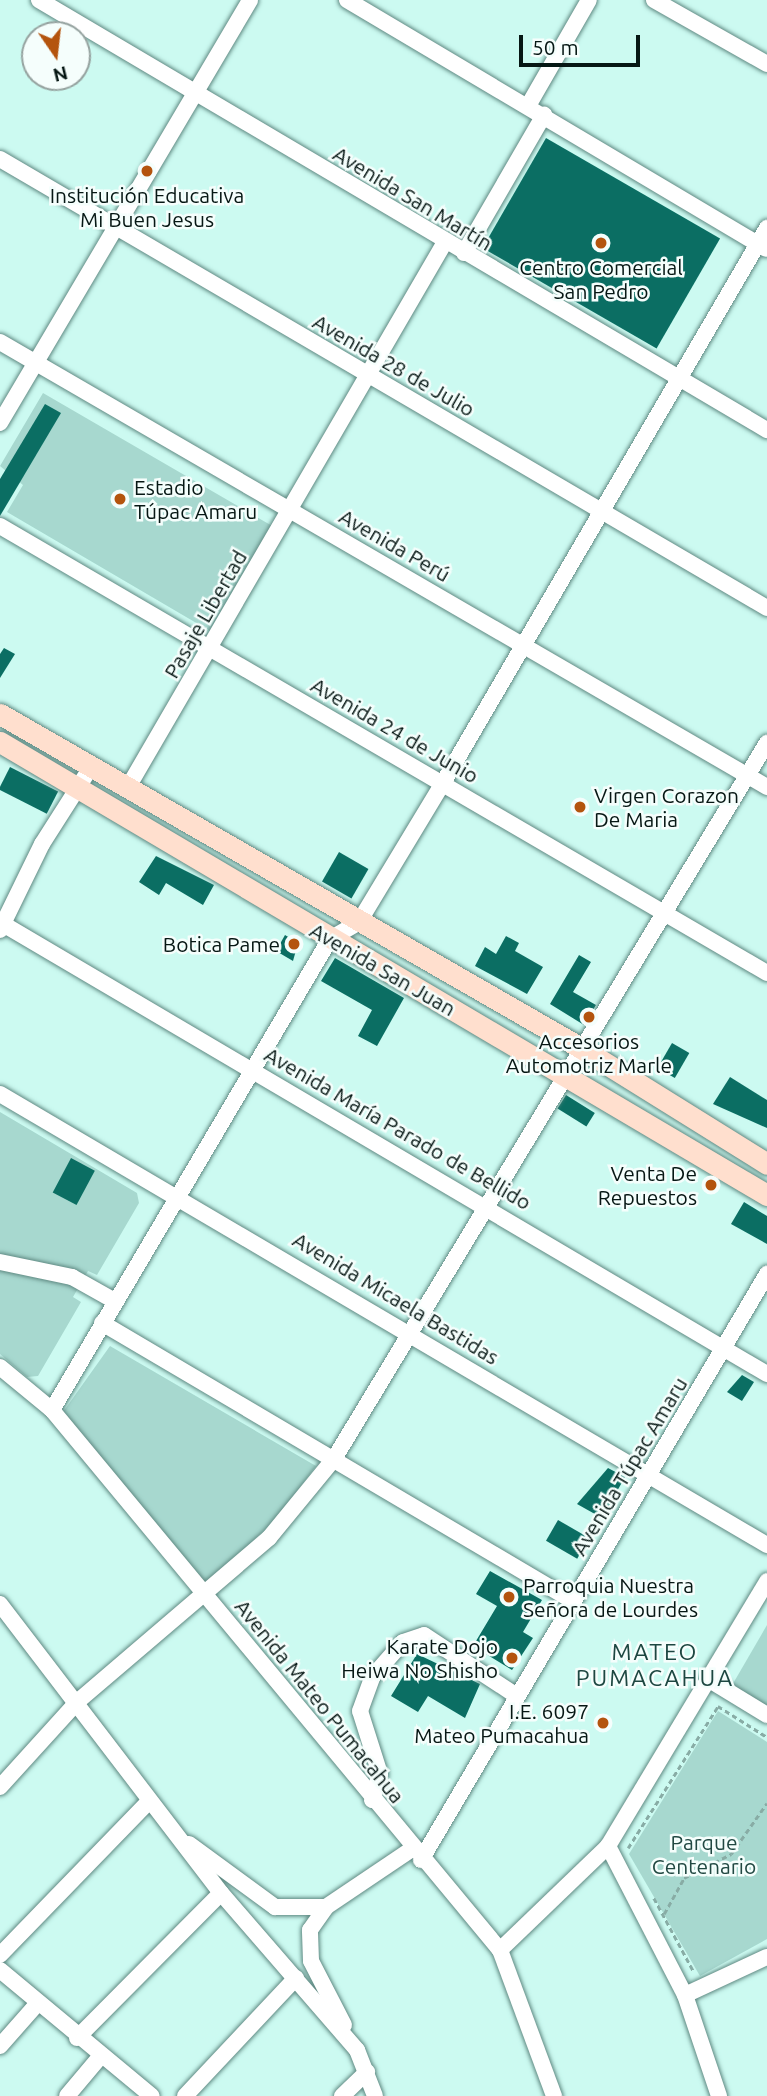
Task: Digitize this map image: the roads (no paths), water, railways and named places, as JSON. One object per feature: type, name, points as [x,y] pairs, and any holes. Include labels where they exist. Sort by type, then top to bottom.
[{"type":"main road","name":"Avenida San Juan","points":[[0,714],[581,1048],[767,1164]]},
{"type":"main road","name":"Avenida San Juan","points":[[0,741],[330,939],[767,1195]]},
{"type":"street","name":"Avenida San Martín","points":[[39,0],[445,243],[767,429]]},
{"type":"street","points":[[0,423],[250,0]]},
{"type":"street","points":[[347,0],[763,247]]},
{"type":"street","points":[[528,106],[589,0]]},
{"type":"street","points":[[654,0],[767,64]]},
{"type":"street","points":[[464,253],[544,115]]},
{"type":"street","name":"Avenida 28 de Julio","points":[[0,159],[767,608]]},
{"type":"street","points":[[52,1410],[177,1194],[330,939],[359,922],[443,783],[678,378],[763,247],[767,228]]},
{"type":"street","name":"Pasaje Libertad","points":[[127,789],[445,243]]},
{"type":"street","name":"Avenida Perú","points":[[0,342],[291,507],[767,787]]},
{"type":"street","name":"Avenida 24 de Junio","points":[[0,526],[767,973]]},
{"type":"street","points":[[1,1782],[77,1702],[208,1595],[269,1538],[334,1459],[485,1203],[767,743]]},
{"type":"street","points":[[2,927],[42,844],[91,767]]},
{"type":"street","name":"Avenida María Parado de Bellido","points":[[2,927],[252,1067],[485,1203],[767,1374]]},
{"type":"street","name":"Avenida Micaela Bastidas","points":[[0,1094],[411,1330],[767,1545]]},
{"type":"street","points":[[0,1262],[72,1277],[115,1301]]},
{"type":"street","name":"Avenida Túpac Amaru","points":[[416,1854],[517,1696],[767,1274]]},
{"type":"street","points":[[102,1323],[573,1601]]},
{"type":"street","name":"Avenida Mateo Pumacahua","points":[[0,1367],[52,1410],[208,1595],[416,1854],[500,1950],[554,2096]]},
{"type":"street","points":[[500,1950],[608,1846],[767,1581]]},
{"type":"street","points":[[0,1604],[221,1894],[357,2050]]},
{"type":"street","points":[[372,1800],[380,1774],[360,1711],[373,1676],[403,1642],[424,1635],[517,1696]]},
{"type":"street","points":[[708,1679],[767,1715]]},
{"type":"street","points":[[0,1955],[149,1801]]},
{"type":"street","points":[[168,1827],[275,1908],[326,1908]]},
{"type":"street","points":[[608,1846],[658,1918],[719,2096]]},
{"type":"street","points":[[375,2096],[367,2072],[306,1942],[326,1908],[416,1854]]},
{"type":"street","points":[[77,2038],[221,1894]]},
{"type":"street","points":[[685,1994],[767,1958]]},
{"type":"street","points":[[0,1970],[99,2059],[152,2096]]},
{"type":"street","points":[[185,2096],[296,1978]]},
{"type":"street","points":[[0,2046],[37,2004]]},
{"type":"street","points":[[67,2096],[99,2059]]},
{"type":"street","points":[[342,2096],[367,2072]]},
{"type":"place","name":"Institución Educativa Mi Buen Jesus","points":[[147,171]]},
{"type":"place","name":"Centro Comercial San Pedro","points":[[601,243]]},
{"type":"place","name":"Estadio Túpac Amaru","points":[[120,499]]},
{"type":"place","name":"Virgen Corazon De Maria","points":[[580,807]]},
{"type":"place","name":"Botica Pame","points":[[294,944]]},
{"type":"place","name":"Accesorios Automotriz Marle","points":[[589,1017]]},
{"type":"place","name":"Venta De Repuestos","points":[[711,1185]]},
{"type":"place","name":"Parroquia Nuestra Señora de Lourdes","points":[[509,1597]]},
{"type":"place","name":"Karate Dojo Heiwa No Shisho","points":[[512,1658]]},
{"type":"place","name":"I.E. 6097 Mateo Pumacahua","points":[[603,1723]]},
{"type":"district","name":"MATEO PUMACAHUA","points":[[655,1665]]},
{"type":"park label","name":"Parque Centenario","points":[[704,1854]]}]
